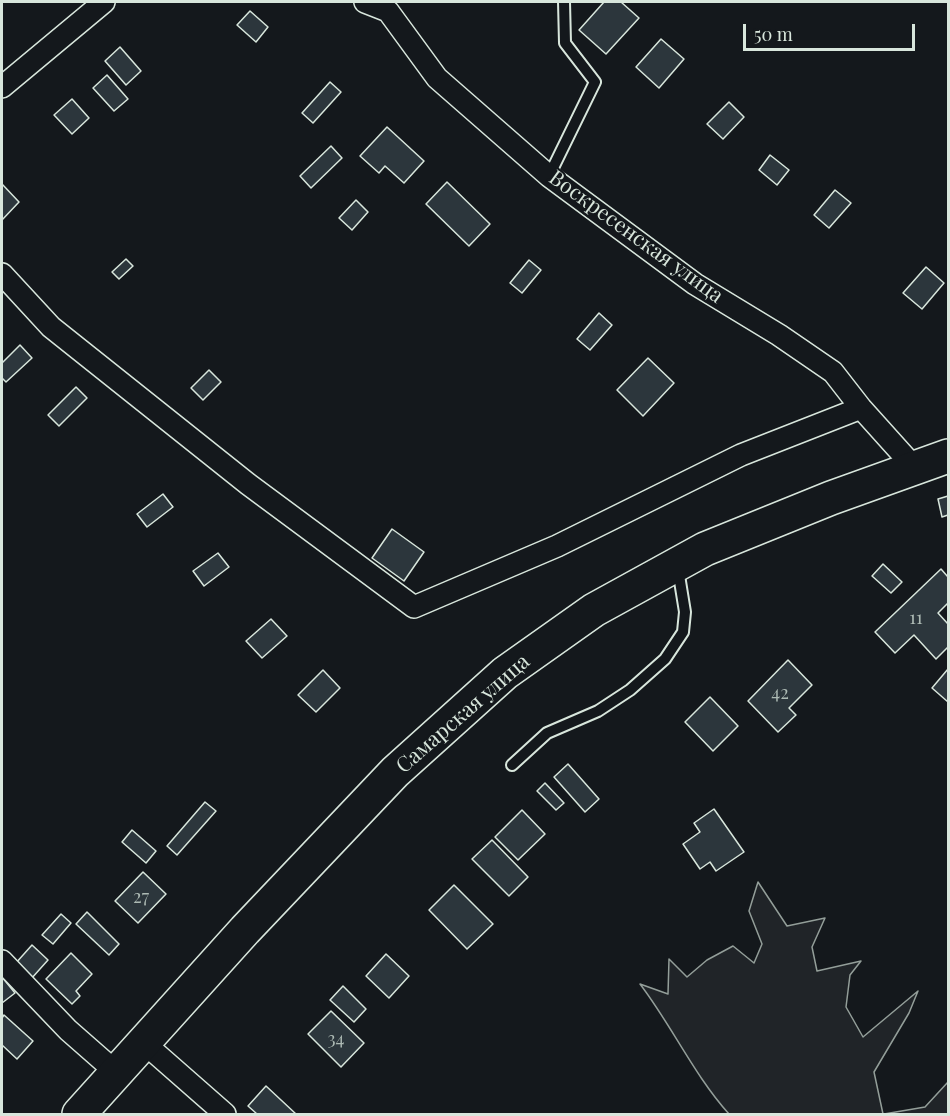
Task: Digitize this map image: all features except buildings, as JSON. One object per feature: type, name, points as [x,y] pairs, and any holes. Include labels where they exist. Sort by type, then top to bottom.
[{"type":"main road","name":"Самарская улица","points":[[79,1114],[245,930],[395,772],[505,673],[594,610],[705,549],[914,467],[948,456]]},
{"type":"street","points":[[2,87],[104,2]]},
{"type":"street","name":"Воскресенская улица","points":[[365,2],[388,11],[437,78],[549,176],[695,284],[779,335],[833,372],[861,408],[914,467]]},
{"type":"street","points":[[2,274],[60,334],[248,484],[414,607],[556,546],[741,455],[861,408]]},
{"type":"street","points":[[2,961],[69,1030],[117,1073]]},
{"type":"street","points":[[144,1042],[225,1114]]},
{"type":"lane","points":[[549,176],[595,82],[565,43],[564,2]]},
{"type":"lane","points":[[512,765],[547,734],[598,711],[630,690],[665,659],[683,632],[685,612],[677,564]]},
{"type":"shaded area","points":[[758,882],[787,926],[825,918],[812,947],[817,971],[861,961],[850,975],[846,1007],[863,1037],[918,991],[909,1013],[874,1072],[883,1114],[729,1114],[694,1067],[640,984],[668,994],[669,959],[687,977],[707,960],[733,946],[754,963],[762,944],[749,911]]},
{"type":"shaded area","points":[[948,1082],[948,1114],[884,1114],[925,1107]]}]
